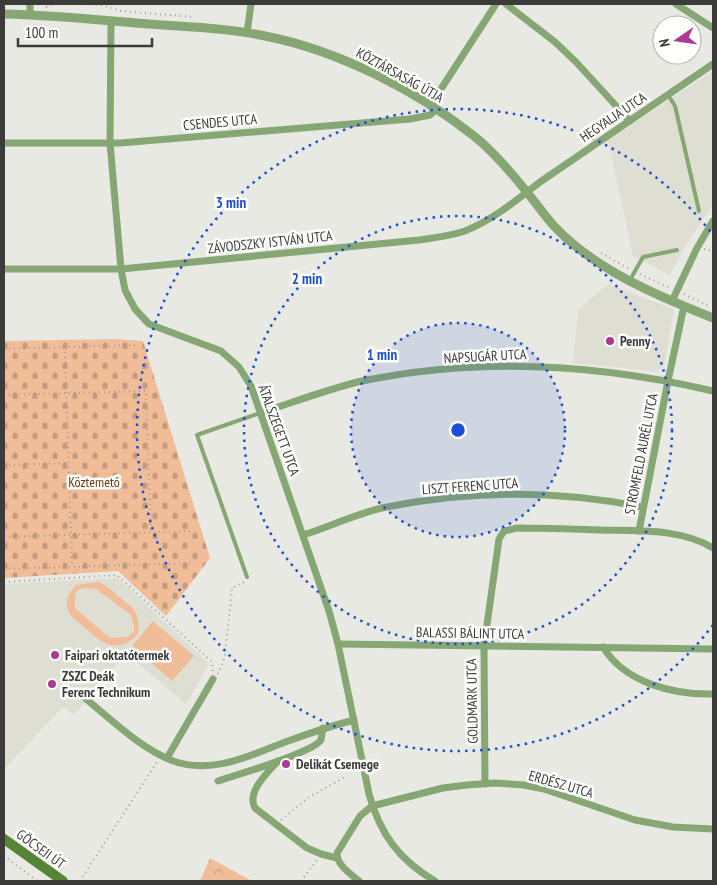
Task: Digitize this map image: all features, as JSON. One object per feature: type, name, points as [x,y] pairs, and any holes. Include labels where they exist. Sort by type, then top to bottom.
[{"type":"main road","name":"GÖCSEJI ÚT","points":[[4,839],[63,881]]},
{"type":"street","points":[[30,4],[30,15]]},
{"type":"street","points":[[247,33],[251,4]]},
{"type":"street","points":[[433,108],[496,4]]},
{"type":"street","points":[[506,4],[555,42],[630,121]]},
{"type":"street","points":[[676,4],[713,28]]},
{"type":"street","name":"KÖZTÁRSASÁG ÚTJA","points":[[4,14],[247,33],[286,41],[343,60],[394,84],[474,136],[491,151],[527,192],[544,215],[566,238],[592,259],[632,275],[672,300],[713,318]]},
{"type":"street","name":"ÁTALSZEGETT UTCA","points":[[111,21],[110,143],[121,269],[125,290],[129,300],[143,318],[156,327],[210,346],[226,356],[239,367],[251,386],[329,611],[338,644],[372,806],[380,827],[393,846],[412,865],[435,881]]},
{"type":"street","name":"HEGYALJA UTCA","points":[[527,192],[713,64]]},
{"type":"street","name":"CSENDES UTCA","points":[[4,143],[110,143],[410,119],[430,116],[433,108]]},
{"type":"street","name":"ZÁVODSZKY ISTVÁN UTCA","points":[[4,269],[121,269],[443,236],[466,230],[515,202],[527,192]]},
{"type":"street","points":[[672,300],[697,248],[713,221]]},
{"type":"street","name":"STROMFELD AURÉL UTCA","points":[[639,531],[684,306]]},
{"type":"street","name":"NAPSUGÁR UTCA","points":[[260,413],[361,382],[394,376],[460,369],[544,367],[625,374],[713,391]]},
{"type":"street","name":"LISZT FERENC UTCA","points":[[303,535],[380,509],[433,500],[484,495],[544,495],[598,500],[643,507]]},
{"type":"street","name":"GOLDMARK UTCA","points":[[485,784],[484,646],[499,539],[504,531],[517,528],[639,531]]},
{"type":"street","points":[[639,531],[683,536],[696,539],[713,548]]},
{"type":"street","name":"BALASSI BÁLINT UTCA","points":[[338,644],[713,648]]},
{"type":"street","points":[[603,647],[612,660],[639,679],[659,687],[680,692],[713,694]]},
{"type":"street","points":[[164,756],[213,679]]},
{"type":"street","points":[[86,698],[140,743],[164,756],[191,765],[214,766],[323,728],[354,720]]},
{"type":"street","points":[[218,781],[278,761],[319,743],[322,740],[323,728]]},
{"type":"street","points":[[278,761],[259,783],[252,799],[255,808],[307,848],[337,858]]},
{"type":"street","name":"ERDÉSZ UTCA","points":[[372,806],[443,788],[485,784],[524,785],[544,789],[635,820],[673,827],[713,829]]},
{"type":"street","points":[[360,881],[342,866],[337,858],[338,850],[360,816],[372,806]]},
{"type":"lane","points":[[668,95],[675,106],[699,210]]},
{"type":"lane","points":[[632,275],[643,256],[677,250]]},
{"type":"lane","points":[[247,577],[196,435],[260,413]]},
{"type":"path","points":[[599,251],[632,275],[677,291],[713,308]]},
{"type":"path","points":[[4,349],[136,345]]},
{"type":"path","points":[[65,347],[72,567]]},
{"type":"path","points":[[4,394],[146,391],[151,532]]},
{"type":"path","points":[[4,465],[69,463]]},
{"type":"path","points":[[4,537],[193,531]]},
{"type":"path","points":[[4,569],[194,563]]},
{"type":"path","points":[[4,582],[117,575],[212,662],[213,679]]},
{"type":"path","points":[[213,679],[220,672],[225,656],[232,588],[247,580],[247,577]]},
{"type":"path","points":[[80,881],[164,756]]},
{"type":"path","points":[[276,825],[309,798],[345,777]]},
{"type":"path","points":[[301,881],[321,854]]},
{"type":"path","points":[[4,856],[37,881]]},
{"type":"shaded area","points":[[713,71],[713,205],[685,246],[670,275],[633,256],[608,140]]},
{"type":"shaded area","points":[[608,284],[674,309],[664,367],[656,371],[573,363],[578,310]]},
{"type":"shaded area","name":"ZSZC Deák Ferenc Technikum","points":[[118,578],[209,664],[186,704],[126,653],[74,715],[63,707],[4,769],[4,584]]},
{"type":"green space","name":"Köztemető","points":[[116,339],[143,341],[210,558],[166,616],[118,571],[4,578],[4,341]]},
{"type":"green space","points":[[98,582],[105,585],[134,609],[139,627],[138,634],[123,644],[116,645],[110,645],[97,638],[74,619],[68,610],[67,600],[76,585]],"holes":[[[85,588],[96,589],[131,615],[134,632],[128,637],[110,638],[75,608],[75,594],[78,590]]]},
{"type":"green space","points":[[153,621],[194,656],[172,681],[132,646]]},
{"type":"green space","points":[[210,858],[252,881],[200,881]]},
{"type":"place","name":"Penny","points":[[610,341]]},
{"type":"place","name":"Faipari oktatótermek","points":[[55,655]]},
{"type":"place","name":"ZSZC Deák Ferenc Technikum","points":[[52,684]]},
{"type":"place","name":"Delikát Csemege","points":[[286,764]]}]
